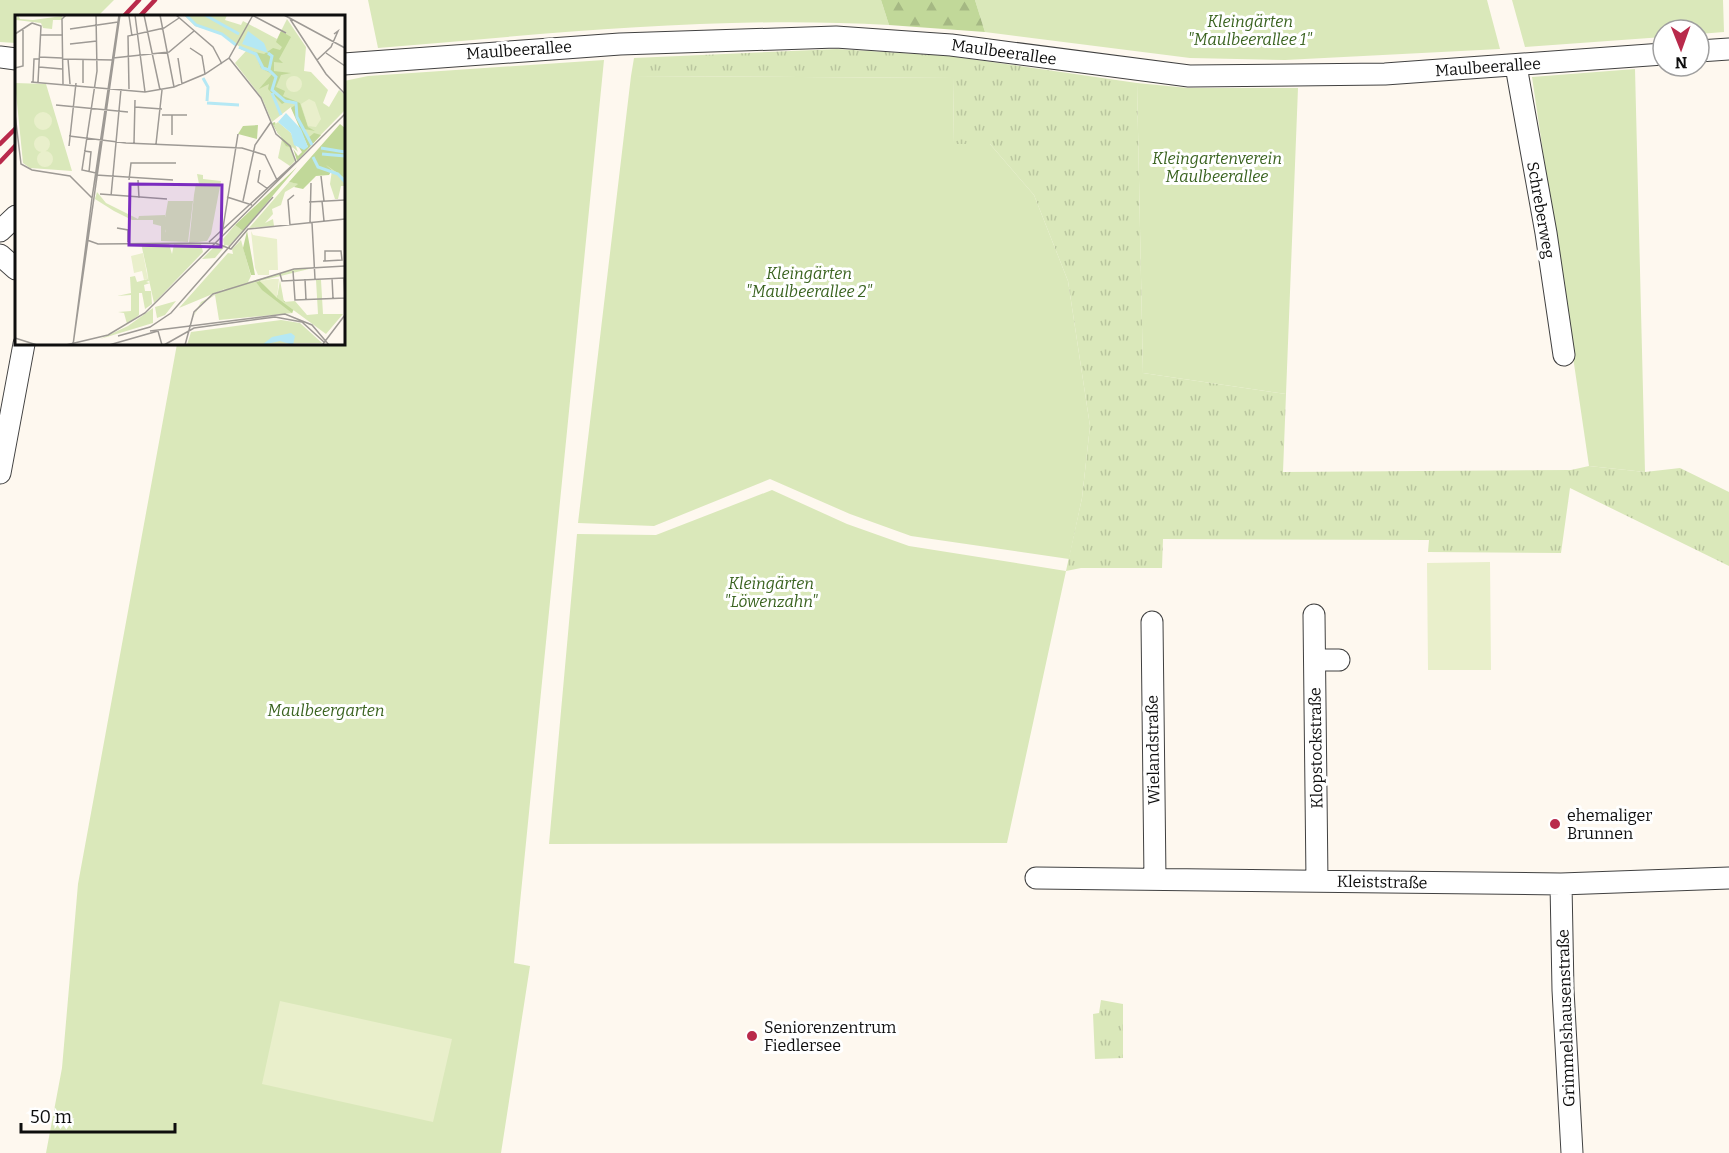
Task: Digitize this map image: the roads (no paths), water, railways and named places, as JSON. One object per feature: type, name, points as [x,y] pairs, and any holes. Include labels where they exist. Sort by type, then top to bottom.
[{"type":"street","name":"Maulbeerallee","points":[[345,64],[620,44],[836,37],[951,45],[1189,76],[1319,76],[1515,66],[1651,55]]},
{"type":"street","points":[[1711,50],[1729,49]]},
{"type":"street","points":[[0,57],[15,59]]},
{"type":"street","name":"Schreberweg","points":[[1515,66],[1546,233],[1564,355]]},
{"type":"street","points":[[0,231],[15,217]]},
{"type":"street","points":[[0,255],[15,268]]},
{"type":"street","points":[[0,473],[24,345]]},
{"type":"street","name":"Klopstockstraße","points":[[1314,615],[1317,881]]},
{"type":"street","name":"Wielandstraße","points":[[1152,622],[1155,879]]},
{"type":"street","points":[[1315,660],[1339,660]]},
{"type":"street","name":"Kleiststraße","points":[[1036,878],[1561,884],[1729,878]]},
{"type":"street","name":"Grimmelshausenstraße","points":[[1561,884],[1563,990],[1572,1153]]},
{"type":"railway","points":[[125,15],[139,0]]},
{"type":"railway","points":[[141,15],[155,0]]},
{"type":"railway","points":[[0,144],[15,129]]},
{"type":"railway","points":[[0,162],[15,146]]},
{"type":"place","name":"ehemaliger Brunnen","points":[[1555,824]]},
{"type":"place","name":"Seniorenzentrum Fiedlersee","points":[[752,1036]]},
{"type":"park label","name":"Kleingärten \"Maulbeerallee 1\"","points":[[1250,30]]},
{"type":"park label","name":"Kleingartenverein Maulbeerallee","points":[[1217,167]]},
{"type":"park label","name":"Kleingärten \"Maulbeerallee 2\"","points":[[809,282]]},
{"type":"park label","name":"Kleingärten \"Löwenzahn\"","points":[[771,592]]},
{"type":"park label","name":"Maulbeergarten","points":[[326,710]]}]
